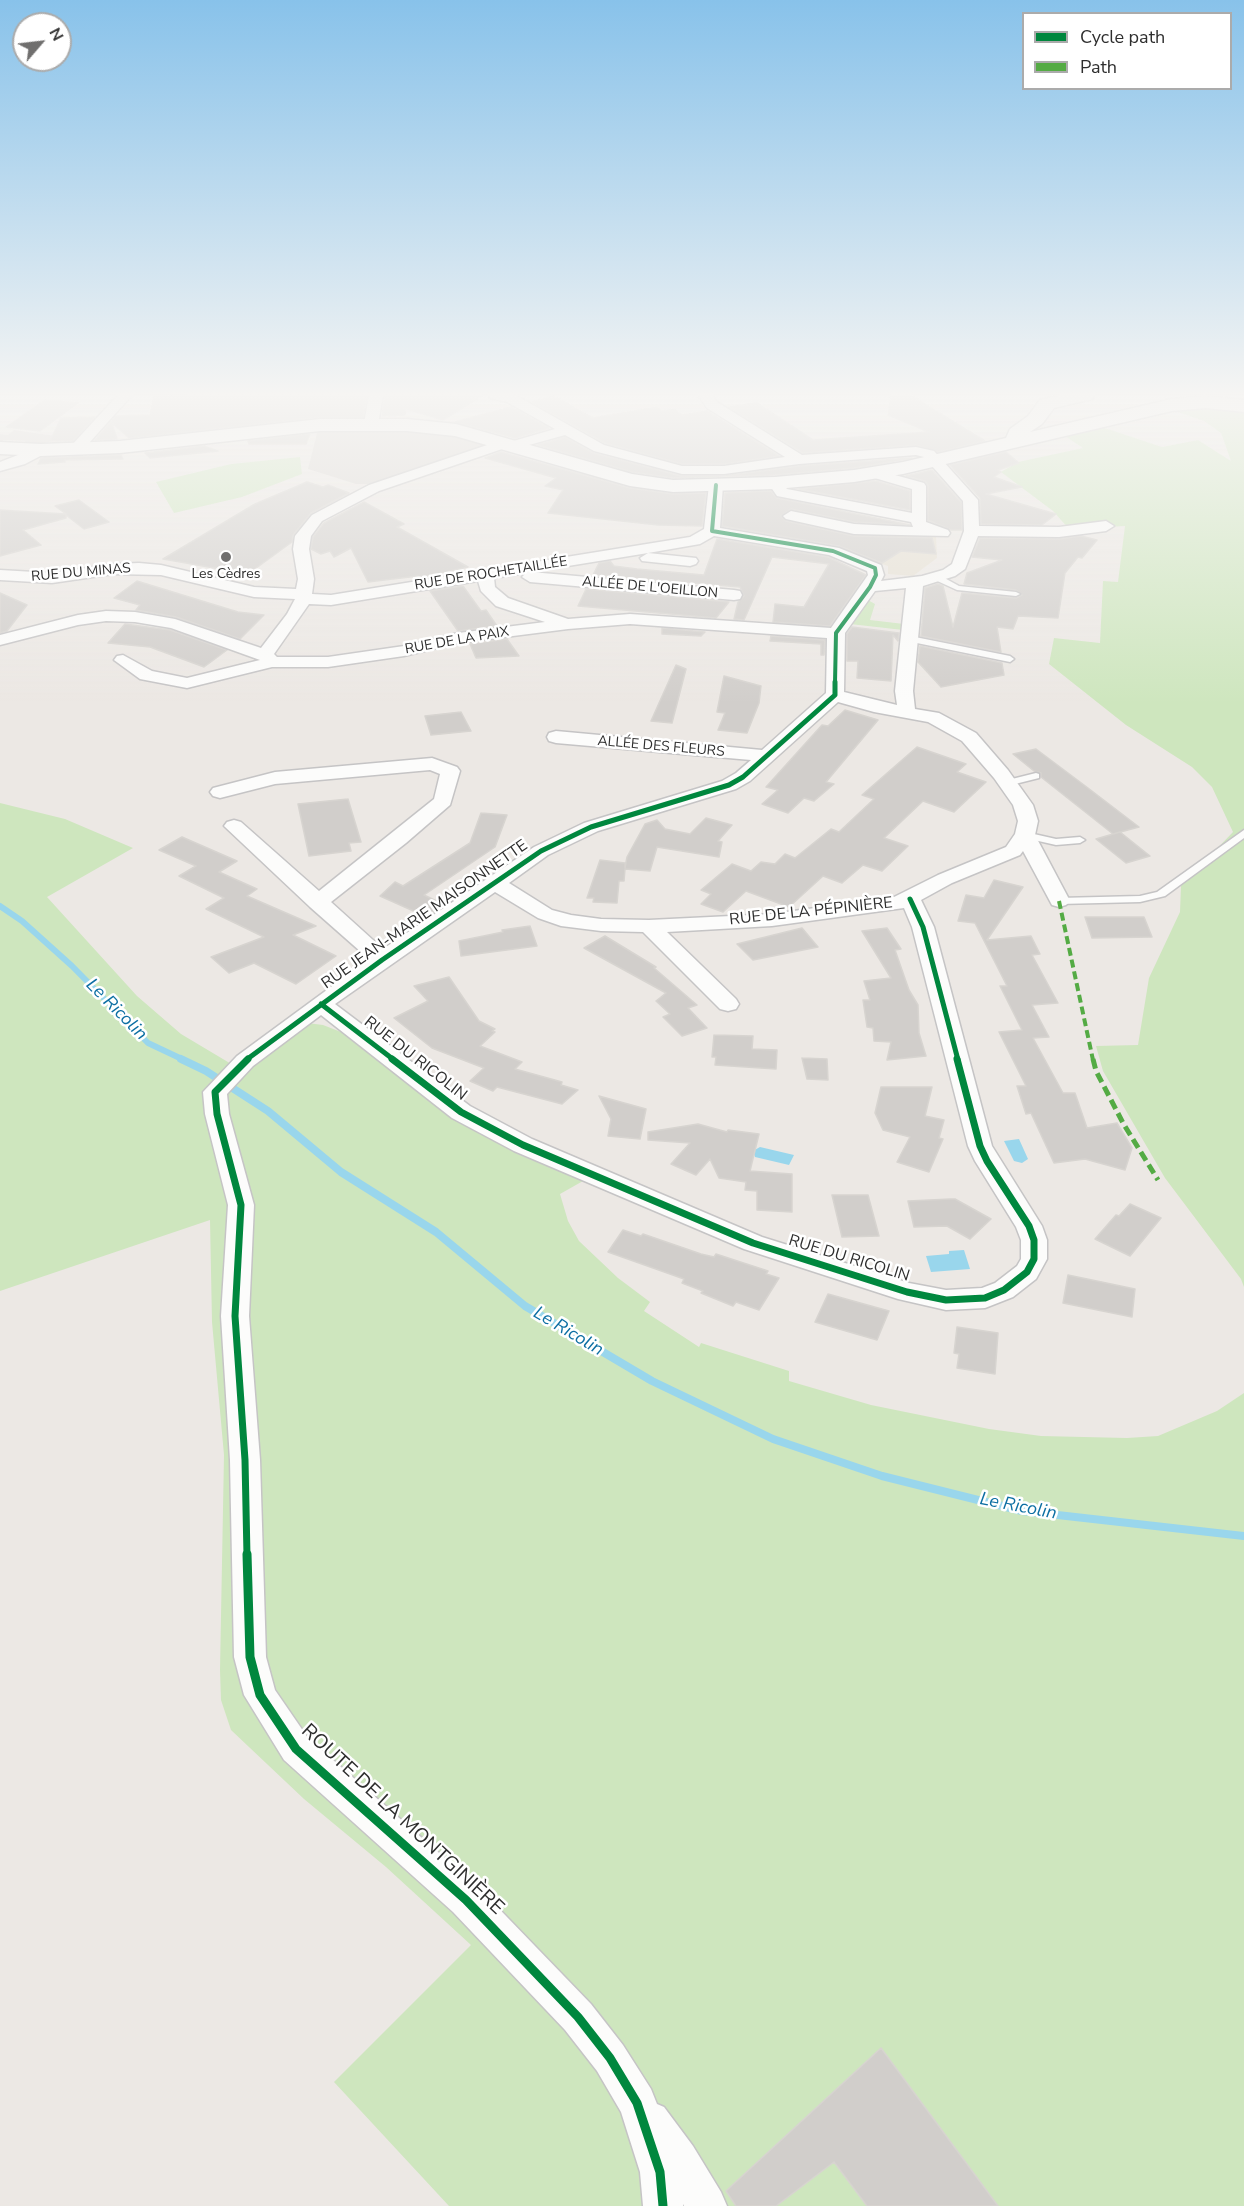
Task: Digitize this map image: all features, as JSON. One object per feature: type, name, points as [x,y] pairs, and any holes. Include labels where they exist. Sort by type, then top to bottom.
[{"type":"street","points":[[0,639],[78,620],[106,616],[135,617],[176,624],[218,642],[269,659],[304,596],[306,579],[301,549],[303,536],[317,518],[355,498]]},
{"type":"street","points":[[717,498],[712,531],[834,551],[868,563],[875,568],[876,572],[870,587],[836,633],[835,695],[874,707],[933,717],[959,730],[977,746],[1017,795],[1027,814],[1025,835],[1059,901]]},
{"type":"street","points":[[782,498],[791,516],[854,529],[942,533],[1059,532],[1106,526]]},
{"type":"street","points":[[824,498],[920,519]]},
{"type":"street","points":[[919,498],[918,523],[922,527],[942,533]]},
{"type":"street","points":[[870,587],[915,582],[936,577],[958,567],[971,533],[968,498]]},
{"type":"street","points":[[773,542],[791,516]]},
{"type":"street","name":"RUE DE ROCHETAILLÉE","points":[[304,596],[331,600],[694,541],[712,531]]},
{"type":"street","points":[[607,555],[690,561]]},
{"type":"street","name":"RUE DU MINAS","points":[[0,575],[31,579],[52,578],[138,568],[161,570],[254,592],[304,596]]},
{"type":"street","points":[[490,574],[487,588],[502,602],[568,624]]},
{"type":"street","name":"ALLÉE DE L'OEILLON","points":[[490,574],[734,595]]},
{"type":"street","points":[[907,712],[904,691],[915,582]]},
{"type":"street","name":"RUE DE LA PAIX","points":[[123,660],[146,675],[187,683],[269,659],[328,662],[404,651],[458,638],[568,624],[630,619],[836,633]]},
{"type":"street","name":"RUE JEAN-MARIE MAISONNETTE","points":[[215,1092],[245,1061],[321,1004],[541,851],[591,827],[729,785],[743,777],[835,695]]},
{"type":"street","name":"ALLÉE DES FLEURS","points":[[556,737],[767,756]]},
{"type":"street","points":[[220,792],[275,778],[432,764],[450,771],[443,801],[399,840],[317,903]]},
{"type":"street","points":[[234,826],[382,960]]},
{"type":"street","name":"RUE DE LA PÉPINIÈRE","points":[[494,882],[545,914],[568,921],[601,925],[649,926],[772,920],[886,905],[910,899],[945,879],[1013,851],[1025,835]]},
{"type":"street","name":"RUE DU RICOLIN","points":[[321,1004],[461,1112],[523,1145],[753,1244],[907,1292],[946,1300],[966,1301],[986,1298],[1004,1290],[1027,1272],[1034,1259],[1034,1240],[1029,1226],[987,1161],[980,1146],[923,927],[910,899]]},
{"type":"street","points":[[649,926],[728,1004]]},
{"type":"street","name":"ROUTE DE LA MONTGINIÈRE","points":[[215,1092],[217,1114],[241,1205],[236,1316],[245,1460],[250,1657],[260,1695],[296,1749],[466,1900],[578,2017],[610,2058],[637,2103],[660,2172],[663,2206]]},
{"type":"street","points":[[637,2103],[679,2160],[707,2206]]},
{"type":"lane","points":[[936,577],[957,588],[1017,594]]},
{"type":"lane","points":[[910,639],[1010,659]]},
{"type":"lane","points":[[1007,783],[1036,776]]},
{"type":"lane","points":[[1059,901],[1130,900],[1161,894],[1244,833]]},
{"type":"lane","points":[[1025,835],[1056,842],[1080,840]]},
{"type":"shaded area","points":[[849,531],[936,535],[937,558],[913,576],[888,574],[888,566],[843,551]]},
{"type":"green space","points":[[165,498],[238,498],[174,513]]},
{"type":"green space","points":[[1036,498],[1244,498],[1244,1287],[1241,1279],[1165,1178],[1103,1071],[1096,1046],[1138,1045],[1149,978],[1180,912],[1181,886],[1233,832],[1212,787],[1192,767],[1126,725],[1049,664],[1054,638],[1100,643],[1103,581],[1118,582],[1125,526],[1069,529],[1053,511]]},
{"type":"green space","points":[[868,600],[875,604],[870,620],[904,624],[903,630],[850,624]]},
{"type":"green space","points":[[0,803],[65,819],[133,848],[47,897],[137,996],[181,1034],[243,1071],[307,1023],[323,1025],[341,1032],[453,1119],[520,1155],[583,1181],[560,1194],[568,1221],[579,1241],[618,1278],[650,1302],[644,1311],[699,1347],[701,1343],[789,1371],[789,1381],[871,1405],[989,1429],[1041,1436],[1127,1438],[1158,1436],[1217,1411],[1244,1393],[1244,2206],[449,2206],[334,2082],[471,1945],[386,1867],[304,1799],[231,1730],[221,1700],[224,1455],[212,1322],[210,1220],[0,1291]]},
{"type":"water","points":[[1019,1139],[1028,1159],[1022,1163],[1014,1161],[1004,1141]]},
{"type":"water","points":[[760,1147],[794,1155],[789,1165],[755,1157],[753,1151]]},
{"type":"water","points":[[964,1250],[970,1269],[931,1272],[926,1256]]},
{"type":"building","points":[[269,498],[340,498],[311,513],[293,535],[292,542],[248,574],[163,559],[255,504]]},
{"type":"building","points":[[558,498],[705,498],[702,526],[658,525],[548,513]]},
{"type":"building","points":[[725,498],[777,498],[910,525],[854,522],[791,509],[781,516],[786,521],[854,536],[932,538],[936,554],[901,551],[882,563],[839,546],[722,526]]},
{"type":"building","points":[[846,498],[910,498],[910,510]]},
{"type":"building","points":[[928,498],[957,498],[961,502],[962,530],[951,530],[928,520]]},
{"type":"building","points":[[980,498],[1000,498],[1056,514],[1042,525],[981,524]]},
{"type":"building","points":[[79,500],[109,522],[84,529],[66,515],[66,518],[23,530],[41,545],[0,556],[0,510],[66,514],[55,506]]},
{"type":"building","points":[[364,502],[404,524],[397,527],[468,567],[420,578],[418,576],[368,582],[351,548],[334,557],[330,551],[321,554],[311,549],[313,537],[324,523]]},
{"type":"building","points":[[1081,536],[1097,540],[1082,558],[1078,557],[1065,573],[1058,618],[1018,616],[1013,629],[997,627],[1001,652],[921,636],[925,588],[938,584],[943,586],[953,627],[962,593],[1016,598],[1022,595],[1016,590],[964,584],[967,573],[1002,560],[972,557],[980,538],[1059,539]]},
{"type":"building","points":[[717,539],[828,557],[866,575],[830,626],[773,622],[775,604],[804,607],[829,564],[772,557],[744,620],[734,619],[738,602],[744,596],[740,587],[593,575],[599,563],[610,561],[614,566],[704,575]]},
{"type":"building","points":[[137,581],[238,612],[264,615],[240,639],[176,617],[136,610],[140,605],[114,598]]},
{"type":"building","points":[[463,586],[481,611],[486,610],[497,626],[458,631],[430,591]]},
{"type":"building","points":[[586,589],[729,602],[716,618],[578,606]]},
{"type":"building","points":[[0,593],[27,605],[7,631],[0,633]]},
{"type":"building","points":[[125,624],[170,630],[227,650],[204,667],[150,647],[108,643]]},
{"type":"building","points":[[852,627],[899,633],[898,641],[893,635],[891,681],[857,678],[858,661],[847,661],[847,634]]},
{"type":"building","points":[[662,628],[705,632],[701,636],[662,634]]},
{"type":"building","points":[[771,636],[825,640],[824,655],[821,655],[821,644],[770,641]]},
{"type":"building","points":[[507,639],[519,656],[476,658],[470,644]]},
{"type":"building","points":[[920,646],[1002,663],[1004,675],[941,687],[918,662]]},
{"type":"building","points":[[676,665],[686,669],[672,723],[651,721]]},
{"type":"building","points":[[724,676],[761,686],[759,703],[747,733],[718,730],[725,713],[717,712]]},
{"type":"building","points":[[845,710],[878,720],[826,782],[834,784],[814,801],[804,798],[788,813],[762,804],[778,790],[766,787],[822,725],[828,726]]},
{"type":"building","points":[[461,712],[471,731],[431,735],[425,716]]},
{"type":"building","points":[[917,747],[966,764],[957,772],[986,782],[954,812],[923,801],[884,838],[908,846],[882,871],[863,865],[842,883],[823,876],[789,907],[746,891],[723,912],[701,904],[711,894],[701,890],[732,864],[751,871],[761,862],[775,864],[785,854],[795,858],[831,829],[839,832],[874,799],[862,795]]},
{"type":"building","points":[[1036,749],[1139,827],[1113,834],[1041,777],[1041,773],[1034,771],[1013,754]]},
{"type":"building","points":[[348,799],[361,842],[349,843],[351,851],[309,856],[298,804]]},
{"type":"building","points":[[481,813],[507,815],[495,847],[424,895],[445,905],[427,917],[380,896],[395,882],[403,886],[470,843]]},
{"type":"building","points":[[706,818],[732,825],[718,841],[722,842],[719,857],[657,847],[650,871],[625,869],[624,881],[619,881],[617,903],[593,902],[594,898],[587,898],[600,860],[625,863],[625,868],[627,857],[645,824],[657,820],[665,829],[690,834]]},
{"type":"building","points":[[1120,832],[1150,856],[1126,863],[1096,839]]},
{"type":"building","points":[[182,837],[237,861],[219,872],[257,889],[247,896],[316,926],[293,935],[336,956],[296,984],[254,963],[229,973],[211,957],[264,937],[206,909],[224,898],[179,876],[196,866],[159,850]]},
{"type":"building","points":[[994,880],[1023,887],[987,940],[1031,936],[1040,954],[1032,955],[1058,1003],[1032,1005],[1049,1037],[1033,1038],[1063,1093],[1075,1093],[1087,1128],[1117,1123],[1132,1148],[1125,1170],[1085,1159],[1054,1163],[1031,1113],[1026,1114],[1017,1086],[1026,1086],[999,1032],[1022,1030],[1000,986],[1007,986],[975,923],[958,921],[966,895],[984,898]]},
{"type":"building","points":[[1085,917],[1144,917],[1152,937],[1092,938]]},
{"type":"building","points":[[530,926],[537,946],[461,956],[459,941],[503,932],[502,930]]},
{"type":"building","points":[[802,928],[818,947],[753,960],[737,944]]},
{"type":"building","points":[[887,928],[901,949],[895,950],[909,990],[918,1005],[919,1033],[926,1056],[887,1060],[891,1042],[874,1041],[873,1028],[867,1027],[863,1000],[870,1000],[864,981],[891,978],[862,931]]},
{"type":"building","points":[[605,936],[656,967],[654,968],[697,1005],[688,1008],[707,1028],[682,1036],[663,1017],[670,1014],[656,1001],[666,993],[584,948]]},
{"type":"building","points":[[449,977],[479,1021],[495,1029],[492,1031],[495,1032],[480,1046],[522,1062],[515,1069],[562,1082],[561,1085],[578,1090],[562,1104],[497,1087],[493,1091],[470,1081],[484,1068],[432,1048],[394,1018],[428,1001],[414,986]]},
{"type":"building","points":[[714,1035],[753,1036],[752,1049],[777,1050],[776,1069],[715,1065],[716,1057],[712,1057]]},
{"type":"building","points":[[802,1058],[827,1059],[828,1080],[807,1079]]},
{"type":"building","points":[[881,1087],[932,1087],[925,1116],[944,1120],[939,1138],[943,1139],[929,1172],[897,1162],[910,1137],[883,1130],[875,1113]]},
{"type":"building","points":[[599,1096],[646,1109],[640,1139],[608,1136],[611,1119]]},
{"type":"building","points":[[698,1124],[727,1132],[728,1130],[759,1134],[750,1171],[792,1174],[792,1212],[757,1210],[757,1191],[745,1190],[746,1182],[719,1178],[710,1159],[696,1175],[671,1164],[690,1143],[648,1140],[648,1132]]},
{"type":"building","points":[[832,1195],[868,1195],[879,1236],[842,1237]]},
{"type":"building","points":[[955,1199],[991,1219],[970,1239],[947,1226],[914,1227],[908,1201]]},
{"type":"building","points":[[1130,1204],[1161,1218],[1130,1256],[1095,1239],[1116,1215],[1119,1216]]},
{"type":"building","points":[[623,1230],[641,1236],[643,1234],[701,1254],[714,1257],[716,1254],[768,1271],[766,1274],[779,1278],[759,1310],[736,1302],[733,1306],[682,1283],[684,1279],[608,1252]]},
{"type":"building","points":[[1068,1275],[1135,1289],[1132,1317],[1063,1303]]},
{"type":"building","points":[[828,1294],[889,1311],[877,1340],[815,1322]]},
{"type":"building","points":[[957,1327],[998,1333],[995,1374],[957,1368],[959,1354],[954,1353]]},
{"type":"building","points":[[881,2048],[998,2206],[867,2206],[834,2162],[776,2206],[736,2206],[726,2191]]},
{"type":"waterway","name":"Le Ricolin","points":[[0,906],[22,921],[72,966],[148,1043],[184,1060]]},
{"type":"waterway","name":"Le Ricolin","points":[[181,1059],[206,1071],[268,1111],[341,1172],[436,1232],[525,1306],[652,1381],[773,1439],[882,1476],[1022,1511],[1244,1536]]},
{"type":"marked path","points":[[1059,901],[1074,966],[1082,1016],[1096,1071],[1123,1123],[1158,1180]]},
{"type":"cycle path","points":[[663,2206],[660,2172],[637,2103],[610,2058],[578,2017],[466,1900],[296,1749],[260,1695],[250,1657],[245,1460],[235,1316],[241,1205],[217,1114],[215,1092],[245,1061],[321,1004],[541,851],[591,827],[729,785],[743,777],[835,695],[836,633],[870,587],[876,575],[875,568],[833,551],[712,531],[715,498]]},
{"type":"cycle path","points":[[321,1004],[461,1112],[523,1145],[753,1243],[907,1292],[946,1300],[985,1298],[1004,1290],[1027,1272],[1034,1259],[1034,1240],[1029,1226],[987,1161],[980,1146],[923,927],[910,899]]},
{"type":"place","name":"Les Cèdres","points":[[226,557]]}]
